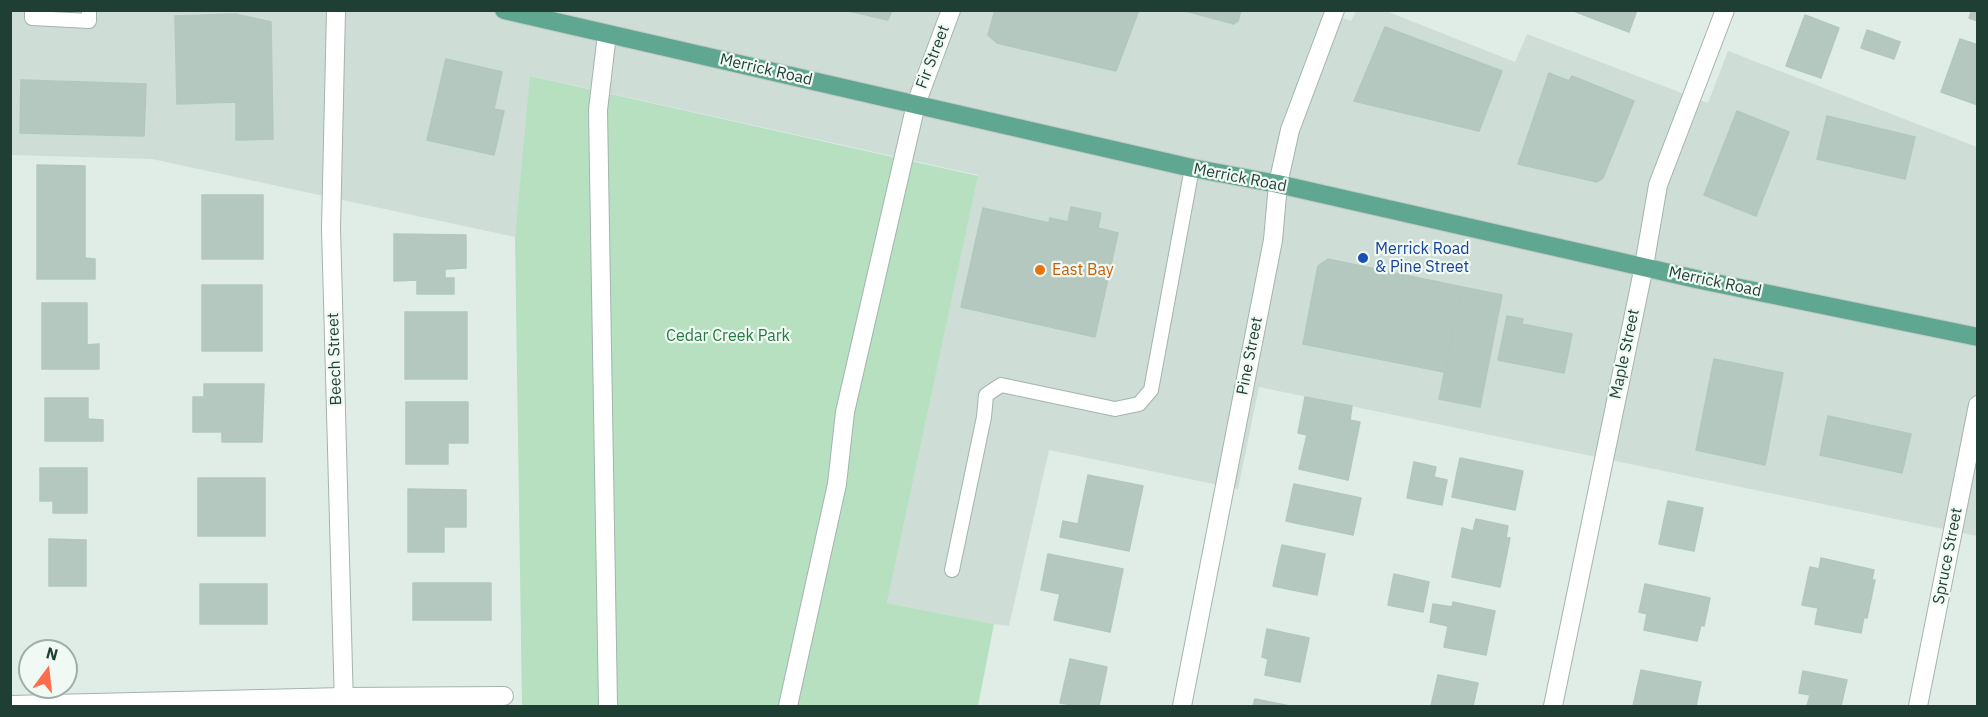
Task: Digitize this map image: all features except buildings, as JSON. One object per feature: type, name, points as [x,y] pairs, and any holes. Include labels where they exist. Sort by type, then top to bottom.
[{"type":"main road","name":"Merrick Road","points":[[504,10],[562,17],[607,34],[1191,168],[1278,184],[1644,266],[1977,337]]},
{"type":"street","name":"Beech Street","points":[[336,10],[332,228],[344,702]]},
{"type":"street","name":"Fir Street","points":[[788,706],[837,484],[847,401],[916,104],[951,10]]},
{"type":"street","name":"Pine Street","points":[[1182,706],[1273,240],[1278,184],[1290,130],[1335,10]]},
{"type":"street","name":"Maple Street","points":[[1553,706],[1644,266],[1658,184],[1725,10]]},
{"type":"street","points":[[607,34],[598,110],[608,706]]},
{"type":"street","name":"Spruce Street","points":[[1918,706],[1977,405]]},
{"type":"street","points":[[10,705],[344,702],[504,696]]},
{"type":"lane","points":[[32,10],[32,18],[89,21],[89,10]]},
{"type":"lane","points":[[952,570],[984,417],[986,395],[1001,385],[1115,410],[1139,404],[1150,390],[1191,168]]},
{"type":"shaded area","points":[[1319,10],[1351,21],[1356,11],[1386,11],[1515,62],[1527,34],[1708,103],[1728,51],[1977,147],[1977,536],[1259,387],[1238,489],[1049,450],[1009,626],[994,624],[887,603],[978,175],[531,76],[515,237],[152,159],[11,155],[11,11]]},
{"type":"green space","name":"Cedar Creek Park","points":[[530,76],[978,176],[887,603],[994,624],[978,706],[522,706],[515,237]]},
{"type":"place","name":"Merrick Road & Pine Street","points":[[1363,258]]},
{"type":"place","name":"East Bay","points":[[1040,270]]}]
